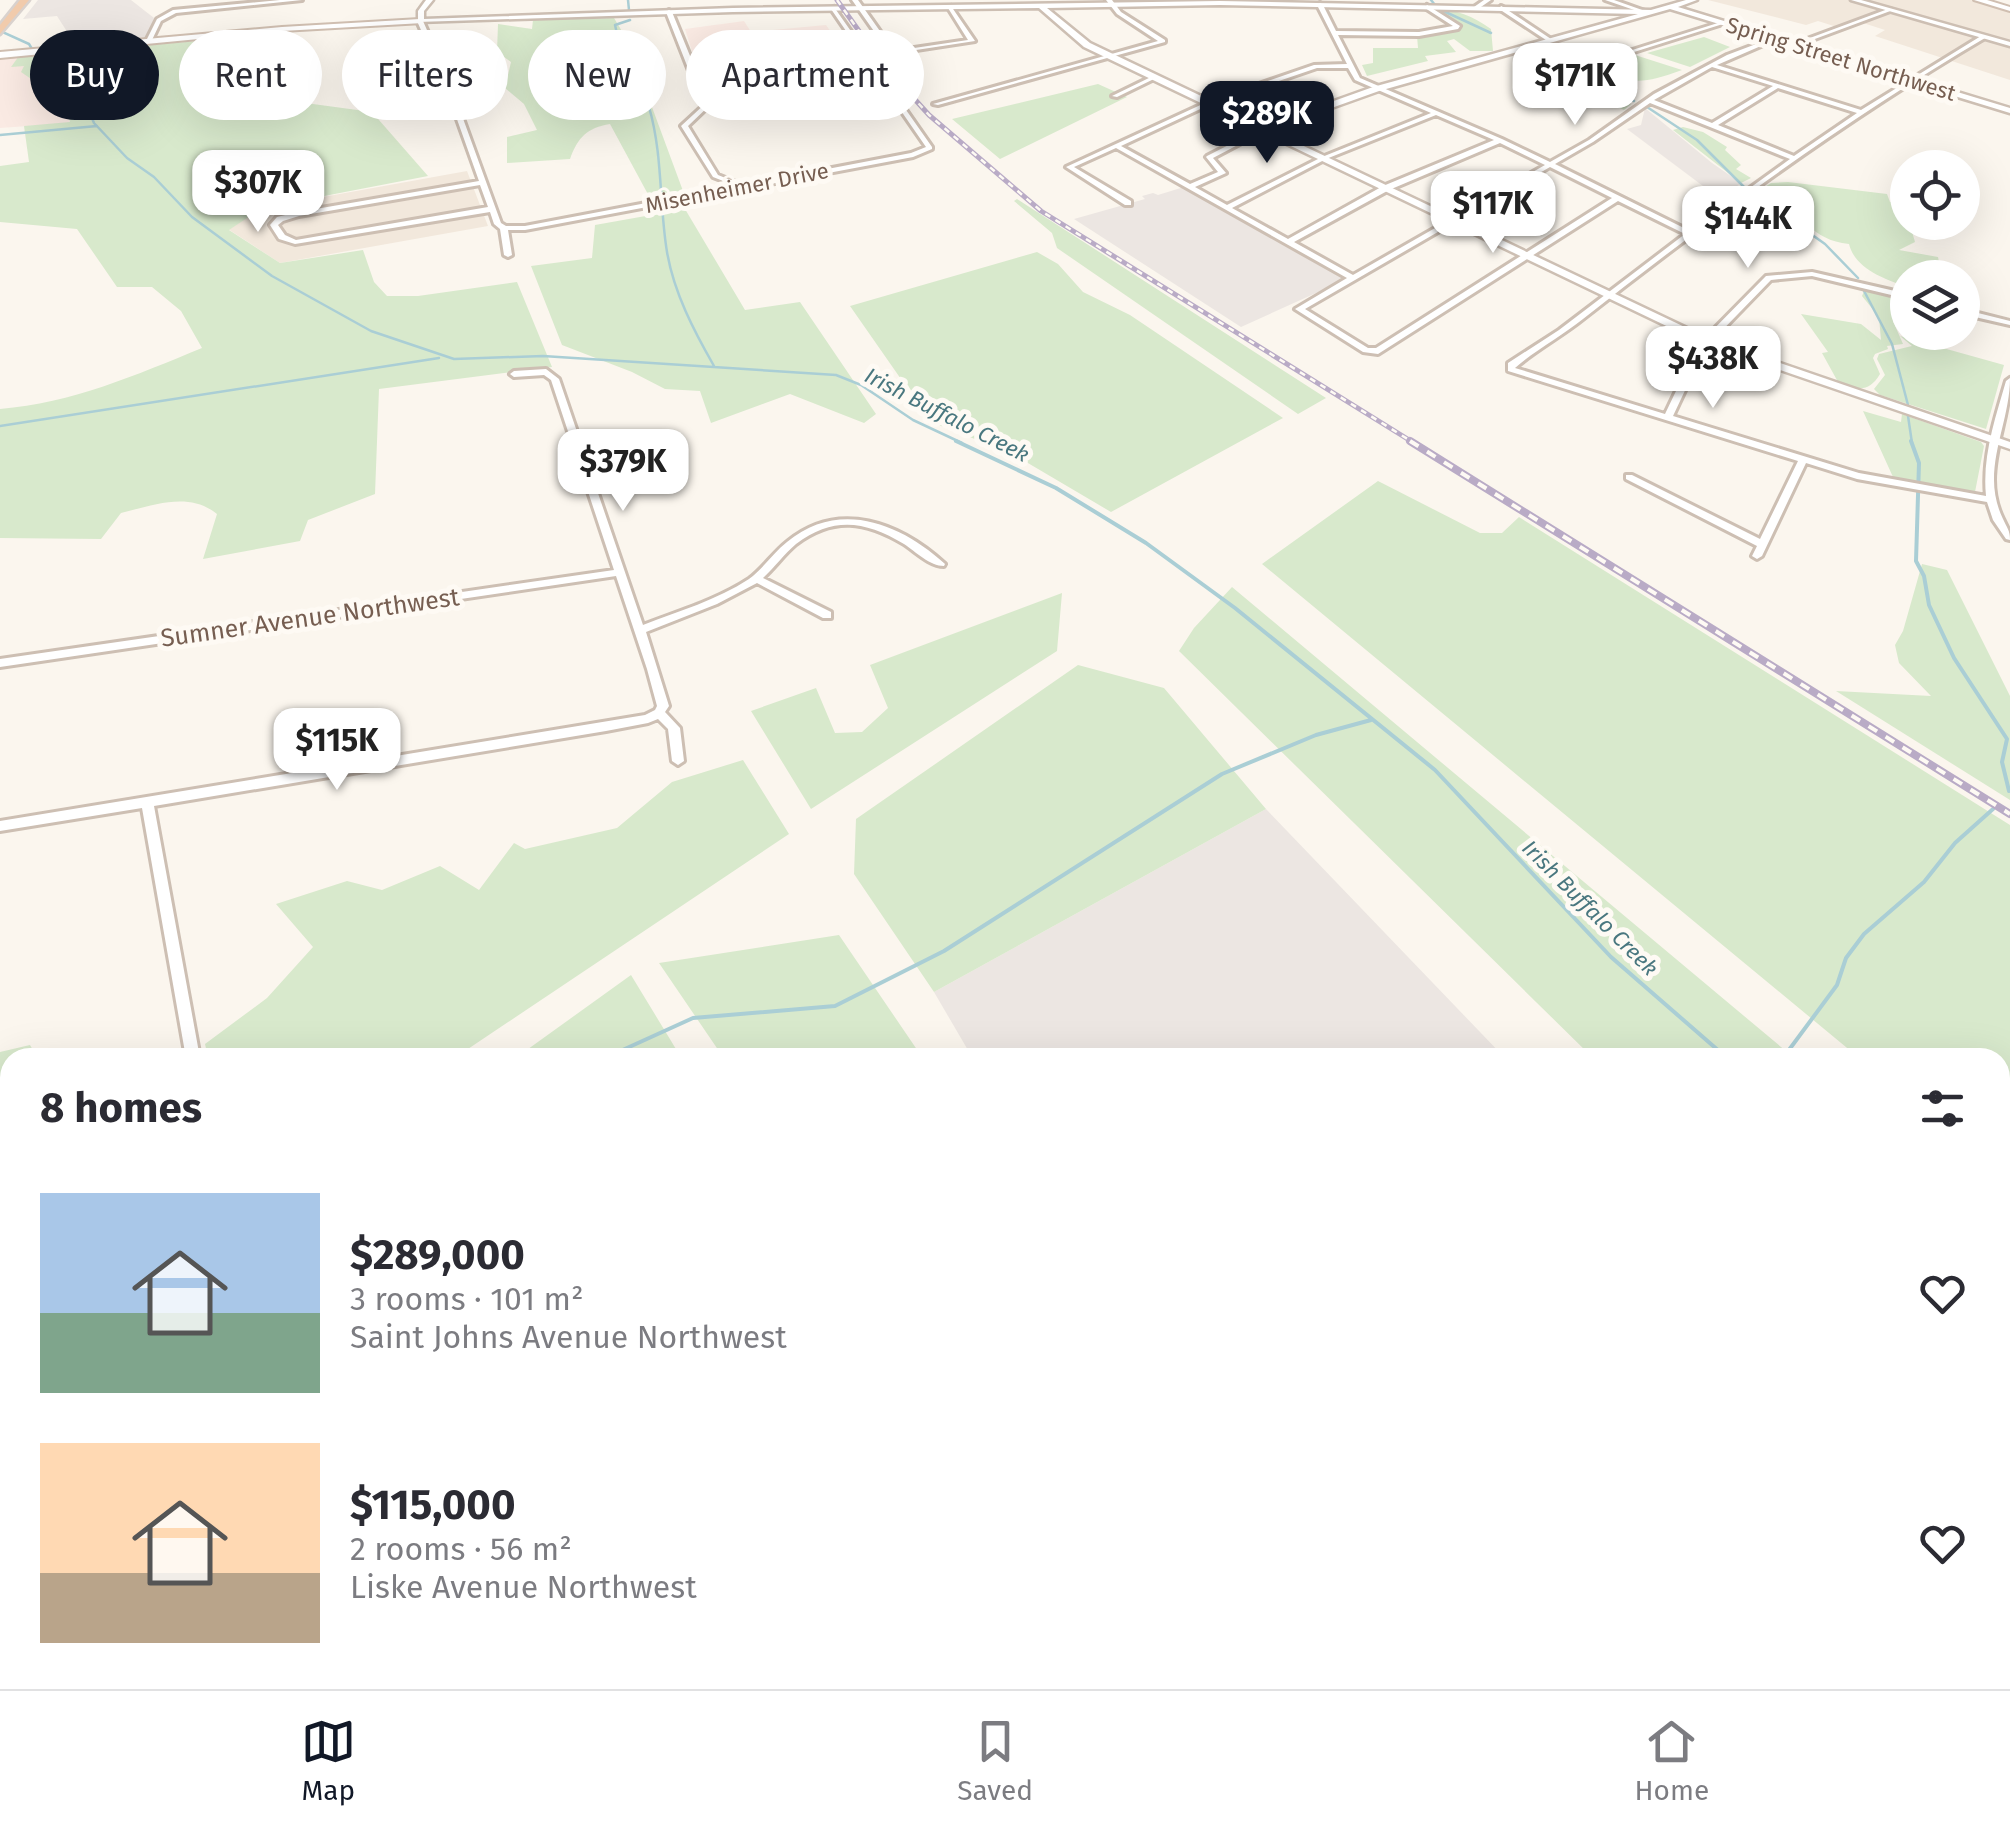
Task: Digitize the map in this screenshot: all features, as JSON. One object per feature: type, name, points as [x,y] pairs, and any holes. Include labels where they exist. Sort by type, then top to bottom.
[{"type":"highway","points":[[5,21],[19,0]]},
{"type":"main road","points":[[1978,0],[2010,8]]},
{"type":"main road","points":[[295,30],[420,22]]},
{"type":"main road","points":[[0,54],[30,51]]},
{"type":"street","points":[[154,30],[158,20],[174,11],[299,0]]},
{"type":"street","points":[[420,22],[430,0]]},
{"type":"street","points":[[708,0],[710,11]]},
{"type":"street","points":[[830,0],[849,30]]},
{"type":"street","points":[[856,0],[892,53],[972,41],[949,4]]},
{"type":"street","points":[[1476,8],[1488,0]]},
{"type":"street","points":[[1608,0],[1642,12]]},
{"type":"street","points":[[1189,187],[1222,173],[1209,157],[1264,129],[1376,89],[1694,0]]},
{"type":"street","points":[[1854,0],[2010,44]]},
{"type":"street","points":[[420,22],[1110,2],[1427,7],[1449,4],[1658,12]]},
{"type":"street","points":[[936,104],[1163,42],[1110,2]]},
{"type":"street","points":[[1320,4],[1354,77],[1500,140],[1691,234]]},
{"type":"street","points":[[1041,6],[1083,42],[1110,56],[1706,341],[2010,446]]},
{"type":"street","points":[[1333,33],[1428,34],[1458,28],[1427,7]]},
{"type":"street","name":"Spring Street Northwest","points":[[1672,7],[2010,112]]},
{"type":"street","points":[[1501,8],[1551,41]]},
{"type":"street","points":[[1794,45],[1890,10]]},
{"type":"street","points":[[669,12],[686,54]]},
{"type":"street","points":[[420,22],[442,68],[492,209],[504,228],[508,254]]},
{"type":"street","points":[[1594,63],[1723,23]]},
{"type":"street","points":[[1983,36],[1908,80],[1794,158],[1608,294],[1563,334],[1510,369],[1802,460],[1907,486],[1990,500]]},
{"type":"street","points":[[1617,198],[1378,351],[1366,350],[1299,310],[1550,164],[1649,100],[1711,65],[1774,39]]},
{"type":"street","points":[[1711,65],[1861,112]]},
{"type":"street","points":[[1128,203],[1068,167],[1209,103],[1316,66],[1350,66]]},
{"type":"street","points":[[1115,96],[1155,77]]},
{"type":"street","points":[[1713,126],[1776,87]]},
{"type":"street","points":[[1649,100],[1794,158]]},
{"type":"street","points":[[1226,208],[1324,158],[1436,113]]},
{"type":"street","points":[[687,120],[684,126],[715,176],[744,187]]},
{"type":"street","name":"Misenheimer Drive","points":[[504,228],[679,200],[924,152],[930,145],[910,120]]},
{"type":"street","points":[[1288,242],[1386,188],[1500,140]]},
{"type":"street","points":[[1115,146],[1354,279]]},
{"type":"street","points":[[483,182],[292,215],[274,225],[282,238],[295,242],[492,209]]},
{"type":"street","points":[[354,204],[360,232]]},
{"type":"street","points":[[1668,418],[1706,341],[1769,278],[1780,274],[1825,276],[1890,292]]},
{"type":"street","points":[[1980,316],[2010,323]]},
{"type":"street","points":[[0,826],[606,727],[648,719],[658,713],[663,706],[640,630],[555,380],[546,372],[514,374]]},
{"type":"street","points":[[2010,381],[1987,479],[1990,500],[2010,536]]},
{"type":"street","points":[[1757,556],[1802,460]]},
{"type":"street","points":[[1629,477],[1762,544]]},
{"type":"street","points":[[640,630],[756,578],[805,534],[838,522],[883,526],[940,564]]},
{"type":"street","name":"Sumner Avenue Northwest","points":[[0,663],[621,572]]},
{"type":"street","points":[[756,578],[826,615]]},
{"type":"street","points":[[658,713],[674,728],[678,760]]},
{"type":"street","points":[[147,803],[191,1048]]},
{"type":"shaded area","points":[[38,0],[131,0],[154,18],[150,30],[66,30],[57,16],[23,19]]},
{"type":"shaded area","points":[[1708,0],[1971,0],[2010,10],[2010,80],[1875,36],[1885,30],[1857,21],[1840,28],[1818,21],[1806,25]]},
{"type":"shaded area","points":[[744,21],[750,30],[686,32],[685,29]]},
{"type":"shaded area","points":[[826,25],[830,30],[772,30]]},
{"type":"shaded area","points":[[19,56],[30,72],[30,120],[70,123],[0,128],[0,57]]},
{"type":"shaded area","points":[[1645,108],[1741,183],[1732,190],[1711,192],[1627,129],[1641,125]]},
{"type":"shaded area","points":[[467,171],[488,226],[280,263],[228,229],[262,208]]},
{"type":"shaded area","points":[[1184,187],[1347,279],[1241,327],[1074,219],[1145,199],[1142,196]]},
{"type":"shaded area","points":[[1266,809],[1495,1048],[967,1048],[934,992]]},
{"type":"green space","points":[[1434,9],[1464,14],[1491,29],[1493,51],[1470,51],[1454,39],[1447,41],[1456,52],[1425,56],[1428,61],[1367,76],[1362,65],[1373,63],[1373,48],[1418,48],[1417,36],[1455,32],[1462,25]]},
{"type":"green space","points":[[614,18],[621,30],[528,30],[528,112],[508,91],[508,30],[498,30],[498,24],[532,29],[533,20]]},
{"type":"green space","points":[[1704,37],[1730,47],[1690,67],[1647,53]]},
{"type":"green space","points":[[179,43],[179,120],[322,120],[322,105],[342,108],[342,120],[379,120],[428,176],[262,208],[229,230],[280,263],[363,250],[374,282],[387,296],[418,296],[517,282],[552,367],[379,389],[375,494],[308,520],[300,541],[203,559],[217,514],[183,501],[121,513],[101,539],[0,538],[0,409],[78,394],[202,348],[181,311],[152,287],[117,287],[77,229],[0,222],[0,166],[29,162],[24,126],[69,120],[159,120],[159,44]]},
{"type":"green space","points":[[1540,47],[1580,63],[1594,64],[1564,67],[1559,72],[1631,104],[1624,110],[1542,71],[1523,52]]},
{"type":"green space","points":[[30,55],[30,78],[21,72],[24,66],[11,67],[19,56]]},
{"type":"green space","points":[[1635,55],[1682,70],[1637,81],[1593,69]]},
{"type":"green space","points":[[1098,84],[1127,97],[1000,159],[952,119]]},
{"type":"green space","points":[[532,120],[657,120],[683,191],[650,198],[610,124],[584,135],[570,159],[507,163],[507,137],[537,130]]},
{"type":"green space","points":[[1683,127],[1703,132],[1727,147],[1725,150],[1741,165],[1736,169],[1751,178],[1741,183],[1673,130]]},
{"type":"green space","points":[[1771,183],[1887,194],[1890,240],[1914,240],[1899,250],[1939,260],[1890,260],[1890,280],[1872,272],[1852,253],[1849,244],[1821,235],[1784,202],[1762,189]]},
{"type":"green space","points":[[1017,199],[1326,398],[1298,414],[1057,248],[1052,233],[1014,201]]},
{"type":"green space","points":[[685,209],[745,310],[800,302],[876,414],[864,423],[790,394],[711,423],[700,391],[665,389],[562,345],[531,266],[592,258],[595,225]]},
{"type":"green space","points":[[1037,252],[1058,264],[1083,292],[1130,315],[1283,418],[1111,512],[1011,453],[923,419],[922,401],[903,382],[850,306]]},
{"type":"green space","points":[[1865,289],[1890,295],[1890,346],[1873,358],[1880,374],[1871,385],[1856,388],[1838,382],[1822,353],[1828,352],[1801,314],[1861,324],[1881,340],[1879,317],[1862,296]]},
{"type":"green space","points":[[1896,350],[1950,350],[2004,365],[1986,429],[1880,395],[1874,389],[1885,375],[1877,359],[1879,354]]},
{"type":"green space","points":[[1863,411],[1901,422],[1902,414],[1981,442],[1984,446],[1975,492],[1893,477]]},
{"type":"green space","points":[[1378,481],[1480,533],[1502,533],[1519,517],[2010,825],[2010,1048],[1847,1048],[1262,564]]},
{"type":"green space","points":[[1922,564],[1947,570],[2010,696],[2010,800],[1836,691],[1931,696],[1899,663],[1895,645],[1903,631]]},
{"type":"green space","points":[[1232,587],[1782,1048],[1583,1048],[1179,651],[1194,628]]},
{"type":"green space","points":[[1062,593],[1057,651],[811,809],[751,711],[816,688],[835,733],[862,732],[888,708],[870,665]]},
{"type":"green space","points":[[1078,665],[1164,688],[1266,809],[934,992],[854,874],[856,819]]},
{"type":"green space","points":[[743,760],[789,834],[469,1048],[206,1048],[205,1044],[267,998],[313,947],[276,904],[347,881],[382,890],[440,866],[479,890],[514,843],[525,849],[617,828],[672,782]]},
{"type":"green space","points":[[839,935],[916,1048],[717,1048],[659,963]]},
{"type":"green space","points":[[631,975],[675,1048],[530,1048]]},
{"type":"waterway","points":[[628,0],[629,10]]},
{"type":"waterway","points":[[1431,0],[1435,5]]},
{"type":"waterway","points":[[1439,9],[1491,33]]},
{"type":"waterway","points":[[630,20],[615,25],[618,38],[638,49],[633,62],[639,72],[600,89],[609,100],[649,107],[657,143],[670,267],[686,311],[714,366]]},
{"type":"waterway","name":"Irish Buffalo Creek","points":[[0,31],[29,44],[56,89],[89,111],[97,126]]},
{"type":"waterway","points":[[1529,53],[1634,101]]},
{"type":"waterway","points":[[1647,107],[1697,140],[1745,188]]},
{"type":"waterway","points":[[0,135],[97,126]]},
{"type":"waterway","name":"Irish Buffalo Creek","points":[[97,126],[192,217],[272,276],[371,331],[454,359],[543,356],[836,375],[861,385],[913,420],[962,443]]},
{"type":"waterway","points":[[1756,195],[1825,244],[1858,278]]},
{"type":"waterway","points":[[1863,289],[1892,344],[1908,405]]},
{"type":"waterway","points":[[0,426],[439,358]]},
{"type":"waterway","points":[[1908,416],[1912,443]]},
{"type":"waterway","name":"Irish Buffalo Creek","points":[[956,441],[1056,488],[1146,543],[1235,608],[1435,770],[1611,957],[1716,1048]]},
{"type":"waterway","points":[[1911,441],[1919,463],[1916,561],[1924,576],[1929,605],[1954,658],[2007,739],[2002,762],[2009,791]]},
{"type":"waterway","points":[[627,1048],[693,1018],[835,1006],[944,951],[1222,774],[1316,735],[1371,720]]},
{"type":"waterway","points":[[1790,1048],[1837,985],[1846,958],[1864,934],[1924,882],[1955,843],[1993,809]]},
{"type":"railway","points":[[837,0],[881,62],[929,115],[1041,211],[1414,443]]},
{"type":"railway","points":[[1410,441],[2010,814]]}]
